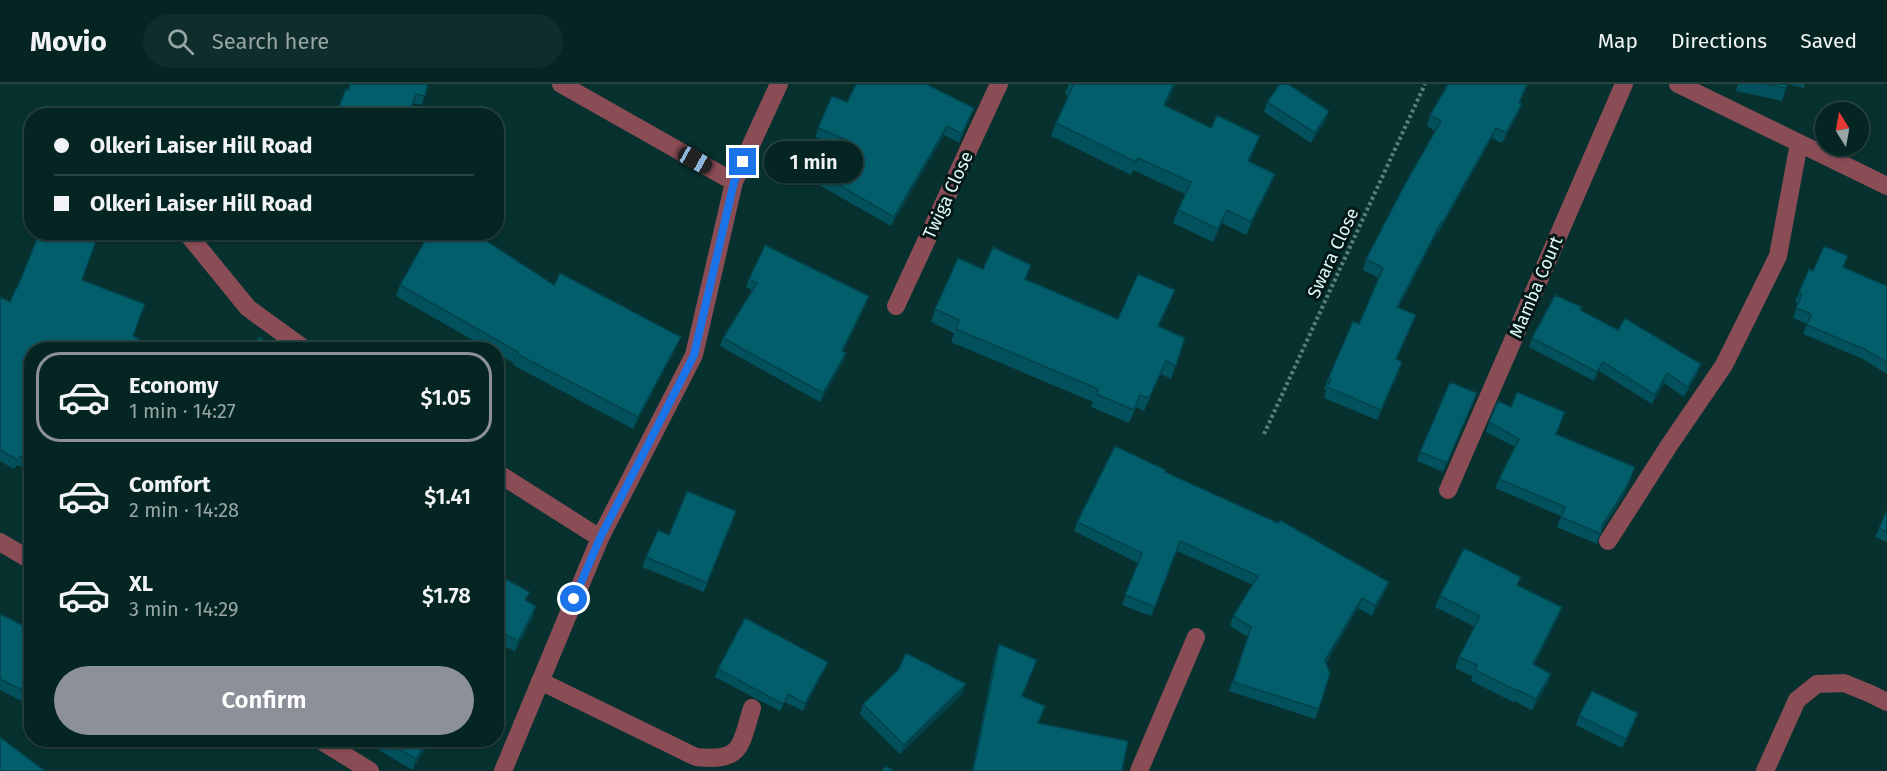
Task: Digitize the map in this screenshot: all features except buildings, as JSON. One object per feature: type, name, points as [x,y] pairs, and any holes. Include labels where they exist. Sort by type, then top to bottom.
[{"type":"street","points":[[561,84],[734,182]]},
{"type":"street","points":[[503,771],[600,538],[694,355],[734,182],[779,84]]},
{"type":"street","name":"Twiga Close","points":[[896,306],[999,84]]},
{"type":"street","name":"Mamba Court","points":[[1448,490],[1624,84]]},
{"type":"street","points":[[1678,84],[1887,186]]},
{"type":"street","points":[[1608,541],[1724,364],[1778,256],[1799,143]]},
{"type":"street","points":[[193,240],[248,308],[295,342]]},
{"type":"street","points":[[504,477],[600,538]]},
{"type":"street","points":[[0,542],[24,556]]},
{"type":"street","points":[[1139,771],[1196,637]]},
{"type":"street","points":[[540,681],[696,757],[718,759],[733,754],[741,744],[752,708]]},
{"type":"street","points":[[1765,771],[1797,700],[1817,684],[1844,683],[1887,702]]},
{"type":"street","points":[[331,747],[370,771]]},
{"type":"path","name":"Swara Close","points":[[1264,434],[1425,84]]},
{"type":"route","points":[[574,599],[600,538],[694,355],[734,182],[743,162]]}]
